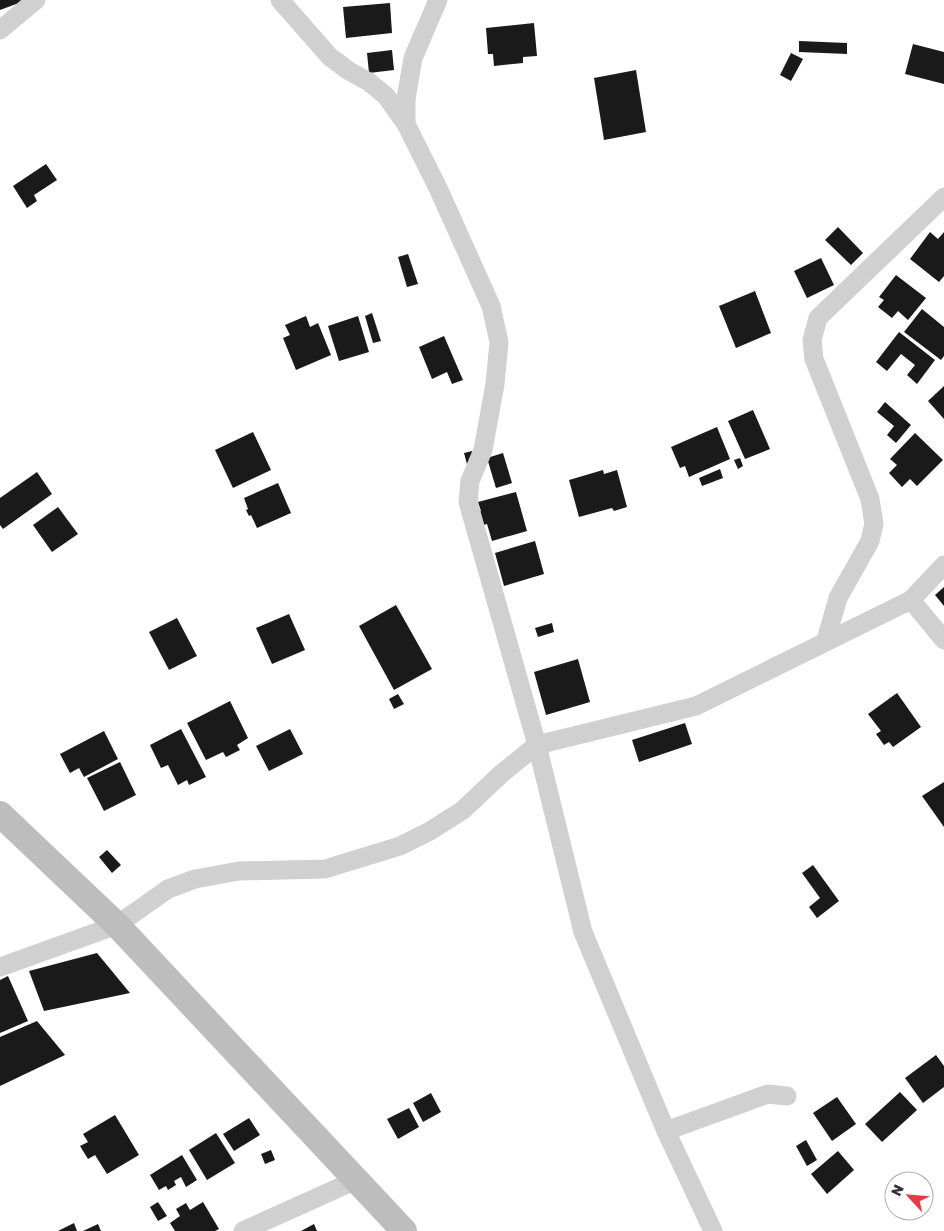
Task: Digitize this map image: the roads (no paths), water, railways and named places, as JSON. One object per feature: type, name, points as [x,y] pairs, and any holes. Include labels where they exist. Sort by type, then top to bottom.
[{"type":"street","points":[[0,30],[36,0]]},
{"type":"street","points":[[280,0],[330,57],[349,71],[369,82],[386,96],[406,124],[438,188],[491,306],[500,342],[495,384],[483,450],[470,481],[468,502],[536,745],[583,932],[666,1131],[713,1231]]},
{"type":"street","points":[[406,124],[406,99],[413,58],[438,0]]},
{"type":"street","points":[[826,640],[838,598],[870,541],[874,524],[870,499],[814,359],[812,340],[818,318],[944,197]]},
{"type":"street","points":[[0,968],[117,925],[168,889],[195,879],[239,871],[325,869],[400,846],[430,831],[463,810],[501,774],[536,745],[696,706],[826,640],[911,600],[944,564]]},
{"type":"street","points":[[911,600],[944,640]]},
{"type":"street","points":[[0,814],[117,925],[404,1231]]},
{"type":"street","points":[[666,1131],[768,1094],[787,1096]]},
{"type":"street","points":[[242,1231],[356,1180]]}]
